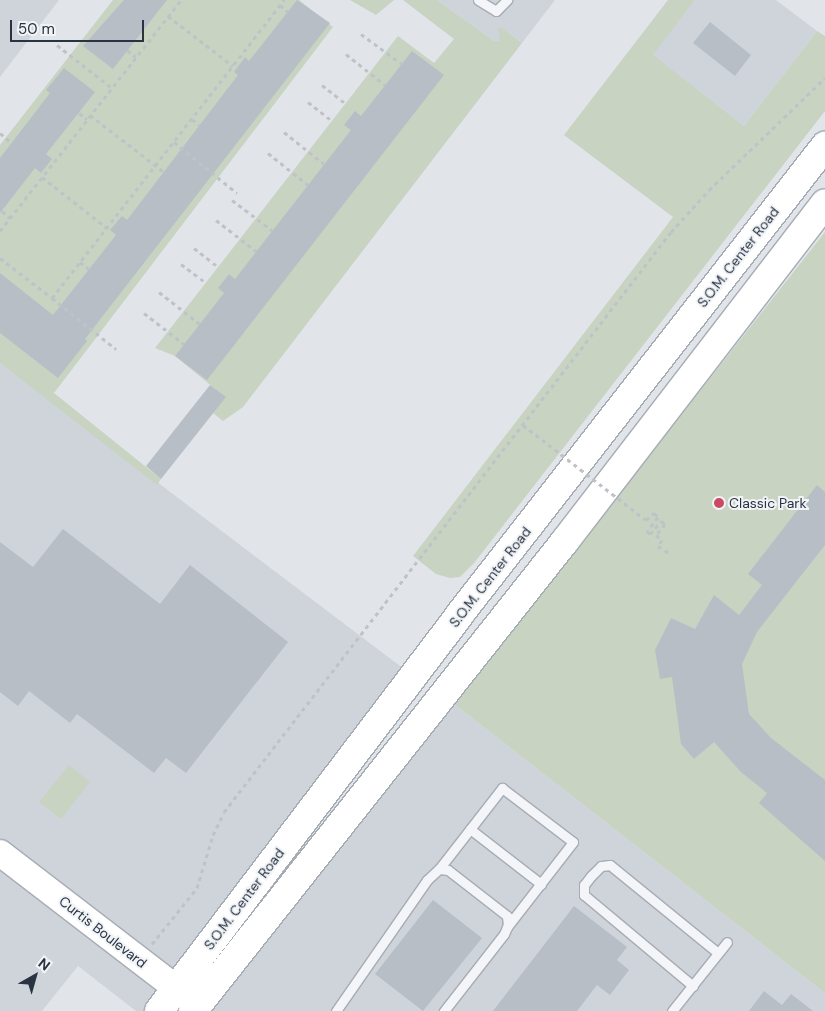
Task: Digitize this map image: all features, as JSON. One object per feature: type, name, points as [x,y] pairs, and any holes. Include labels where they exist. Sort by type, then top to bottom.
[{"type":"main road","name":"S.O.M. Center Road","points":[[159,1011],[460,614],[825,146]]},
{"type":"main road","name":"S.O.M. Center Road","points":[[199,1009],[559,548],[825,203]]},
{"type":"street","name":"Curtis Boulevard","points":[[0,852],[139,959],[199,1009]]},
{"type":"lane","points":[[478,0],[489,9],[496,11],[505,3]]},
{"type":"lane","points":[[336,1011],[427,880],[439,869],[502,788],[573,842],[444,1011]]},
{"type":"lane","points":[[470,829],[541,884]]},
{"type":"lane","points":[[693,986],[584,896],[584,885],[601,866],[610,866],[718,953]]},
{"type":"lane","points":[[439,869],[448,870],[507,916],[506,929]]},
{"type":"lane","points":[[672,1011],[727,942]]},
{"type":"path","points":[[0,231],[181,0]]},
{"type":"path","points":[[52,298],[284,0]]},
{"type":"path","points":[[280,6],[288,12]]},
{"type":"path","points":[[168,16],[233,66]]},
{"type":"path","points":[[361,34],[402,64]]},
{"type":"path","points":[[57,45],[112,88]]},
{"type":"path","points":[[128,50],[136,57]]},
{"type":"path","points":[[346,54],[386,85]]},
{"type":"path","points":[[139,959],[197,888],[213,835],[224,812],[524,426],[671,232],[709,190],[825,78]]},
{"type":"path","points":[[322,85],[346,104]]},
{"type":"path","points":[[308,102],[332,121]]},
{"type":"path","points":[[79,113],[87,119]]},
{"type":"path","points":[[90,115],[164,172]]},
{"type":"path","points":[[192,119],[199,125]]},
{"type":"path","points":[[284,132],[324,164]]},
{"type":"path","points":[[0,133],[12,143]]},
{"type":"path","points":[[174,142],[237,193]]},
{"type":"path","points":[[268,153],[308,185]]},
{"type":"path","points":[[42,177],[107,228]]},
{"type":"path","points":[[232,200],[273,231]]},
{"type":"path","points":[[2,211],[10,218]]},
{"type":"path","points":[[216,220],[256,252]]},
{"type":"path","points":[[194,248],[218,267]]},
{"type":"path","points":[[0,258],[116,349]]},
{"type":"path","points":[[80,262],[89,269]]},
{"type":"path","points":[[181,264],[206,283]]},
{"type":"path","points":[[159,292],[200,324]]},
{"type":"path","points":[[144,313],[184,344]]},
{"type":"path","points":[[524,426],[646,520],[654,513],[658,517],[647,531],[650,534],[662,521],[665,524],[656,535],[662,540],[658,546],[669,553]]},
{"type":"shaded area","points":[[0,0],[59,0],[0,77]]},
{"type":"shaded area","points":[[437,0],[555,0],[522,43],[501,27],[500,40],[494,41]]},
{"type":"shaded area","points":[[695,0],[776,0],[817,31],[744,126],[652,55]]},
{"type":"shaded area","points":[[0,363],[404,669],[145,1011],[136,1011],[78,966],[42,1011],[0,1011]]},
{"type":"shaded area","points":[[454,704],[825,993],[825,1011],[211,1011]]},
{"type":"green space","points":[[113,0],[299,0],[333,27],[54,393],[161,479],[157,485],[0,363],[0,145]]},
{"type":"green space","points":[[350,0],[394,0],[376,15]]},
{"type":"green space","points":[[403,0],[437,0],[494,41],[500,40],[498,29],[501,27],[522,43],[243,407],[223,421],[213,413],[225,397],[175,356],[155,348],[398,36],[434,63],[454,39]]},
{"type":"green space","points":[[668,0],[695,0],[653,55],[744,126],[817,31],[825,36],[825,111],[474,563],[460,577],[450,578],[436,574],[413,556],[673,217],[564,135]]},
{"type":"green space","name":"Classic Park","points":[[825,232],[825,993],[454,704]]},
{"type":"green space","points":[[69,765],[90,782],[61,819],[39,802]]},
{"type":"building","points":[[124,0],[167,0],[113,69],[83,46]]},
{"type":"building","points":[[297,0],[330,23],[85,339],[87,341],[58,378],[0,333],[0,273],[53,315],[116,235],[110,230],[122,216],[127,220],[238,75],[234,72],[245,57],[249,61]]},
{"type":"building","points":[[710,22],[751,55],[735,76],[693,43]]},
{"type":"building","points":[[412,51],[444,75],[207,380],[175,356],[224,293],[218,288],[229,274],[235,279],[351,130],[344,125],[355,111],[361,116]]},
{"type":"building","points":[[64,68],[95,92],[46,154],[52,159],[41,173],[35,168],[0,213],[0,158],[50,93],[46,90]]},
{"type":"building","points":[[210,385],[226,397],[161,479],[146,466]]},
{"type":"building","name":"Classic Park","points":[[817,485],[825,492],[825,545],[757,632],[742,664],[749,714],[771,738],[825,780],[825,861],[759,803],[767,793],[741,772],[714,742],[694,759],[681,744],[672,677],[660,679],[655,650],[671,618],[695,629],[714,595],[739,615],[762,585],[748,574]]},
{"type":"building","points":[[63,529],[160,604],[190,565],[288,642],[186,773],[166,758],[154,773],[77,714],[70,723],[29,691],[18,706],[0,692],[0,542],[33,567]]},
{"type":"building","points":[[433,900],[482,938],[423,1011],[375,974]]},
{"type":"building","points":[[574,906],[627,947],[617,960],[629,970],[610,995],[597,985],[577,1011],[493,1011]]},
{"type":"building","points":[[764,991],[782,1005],[791,994],[813,1011],[749,1011]]},
{"type":"place","name":"Classic Park","points":[[719,503]]}]
